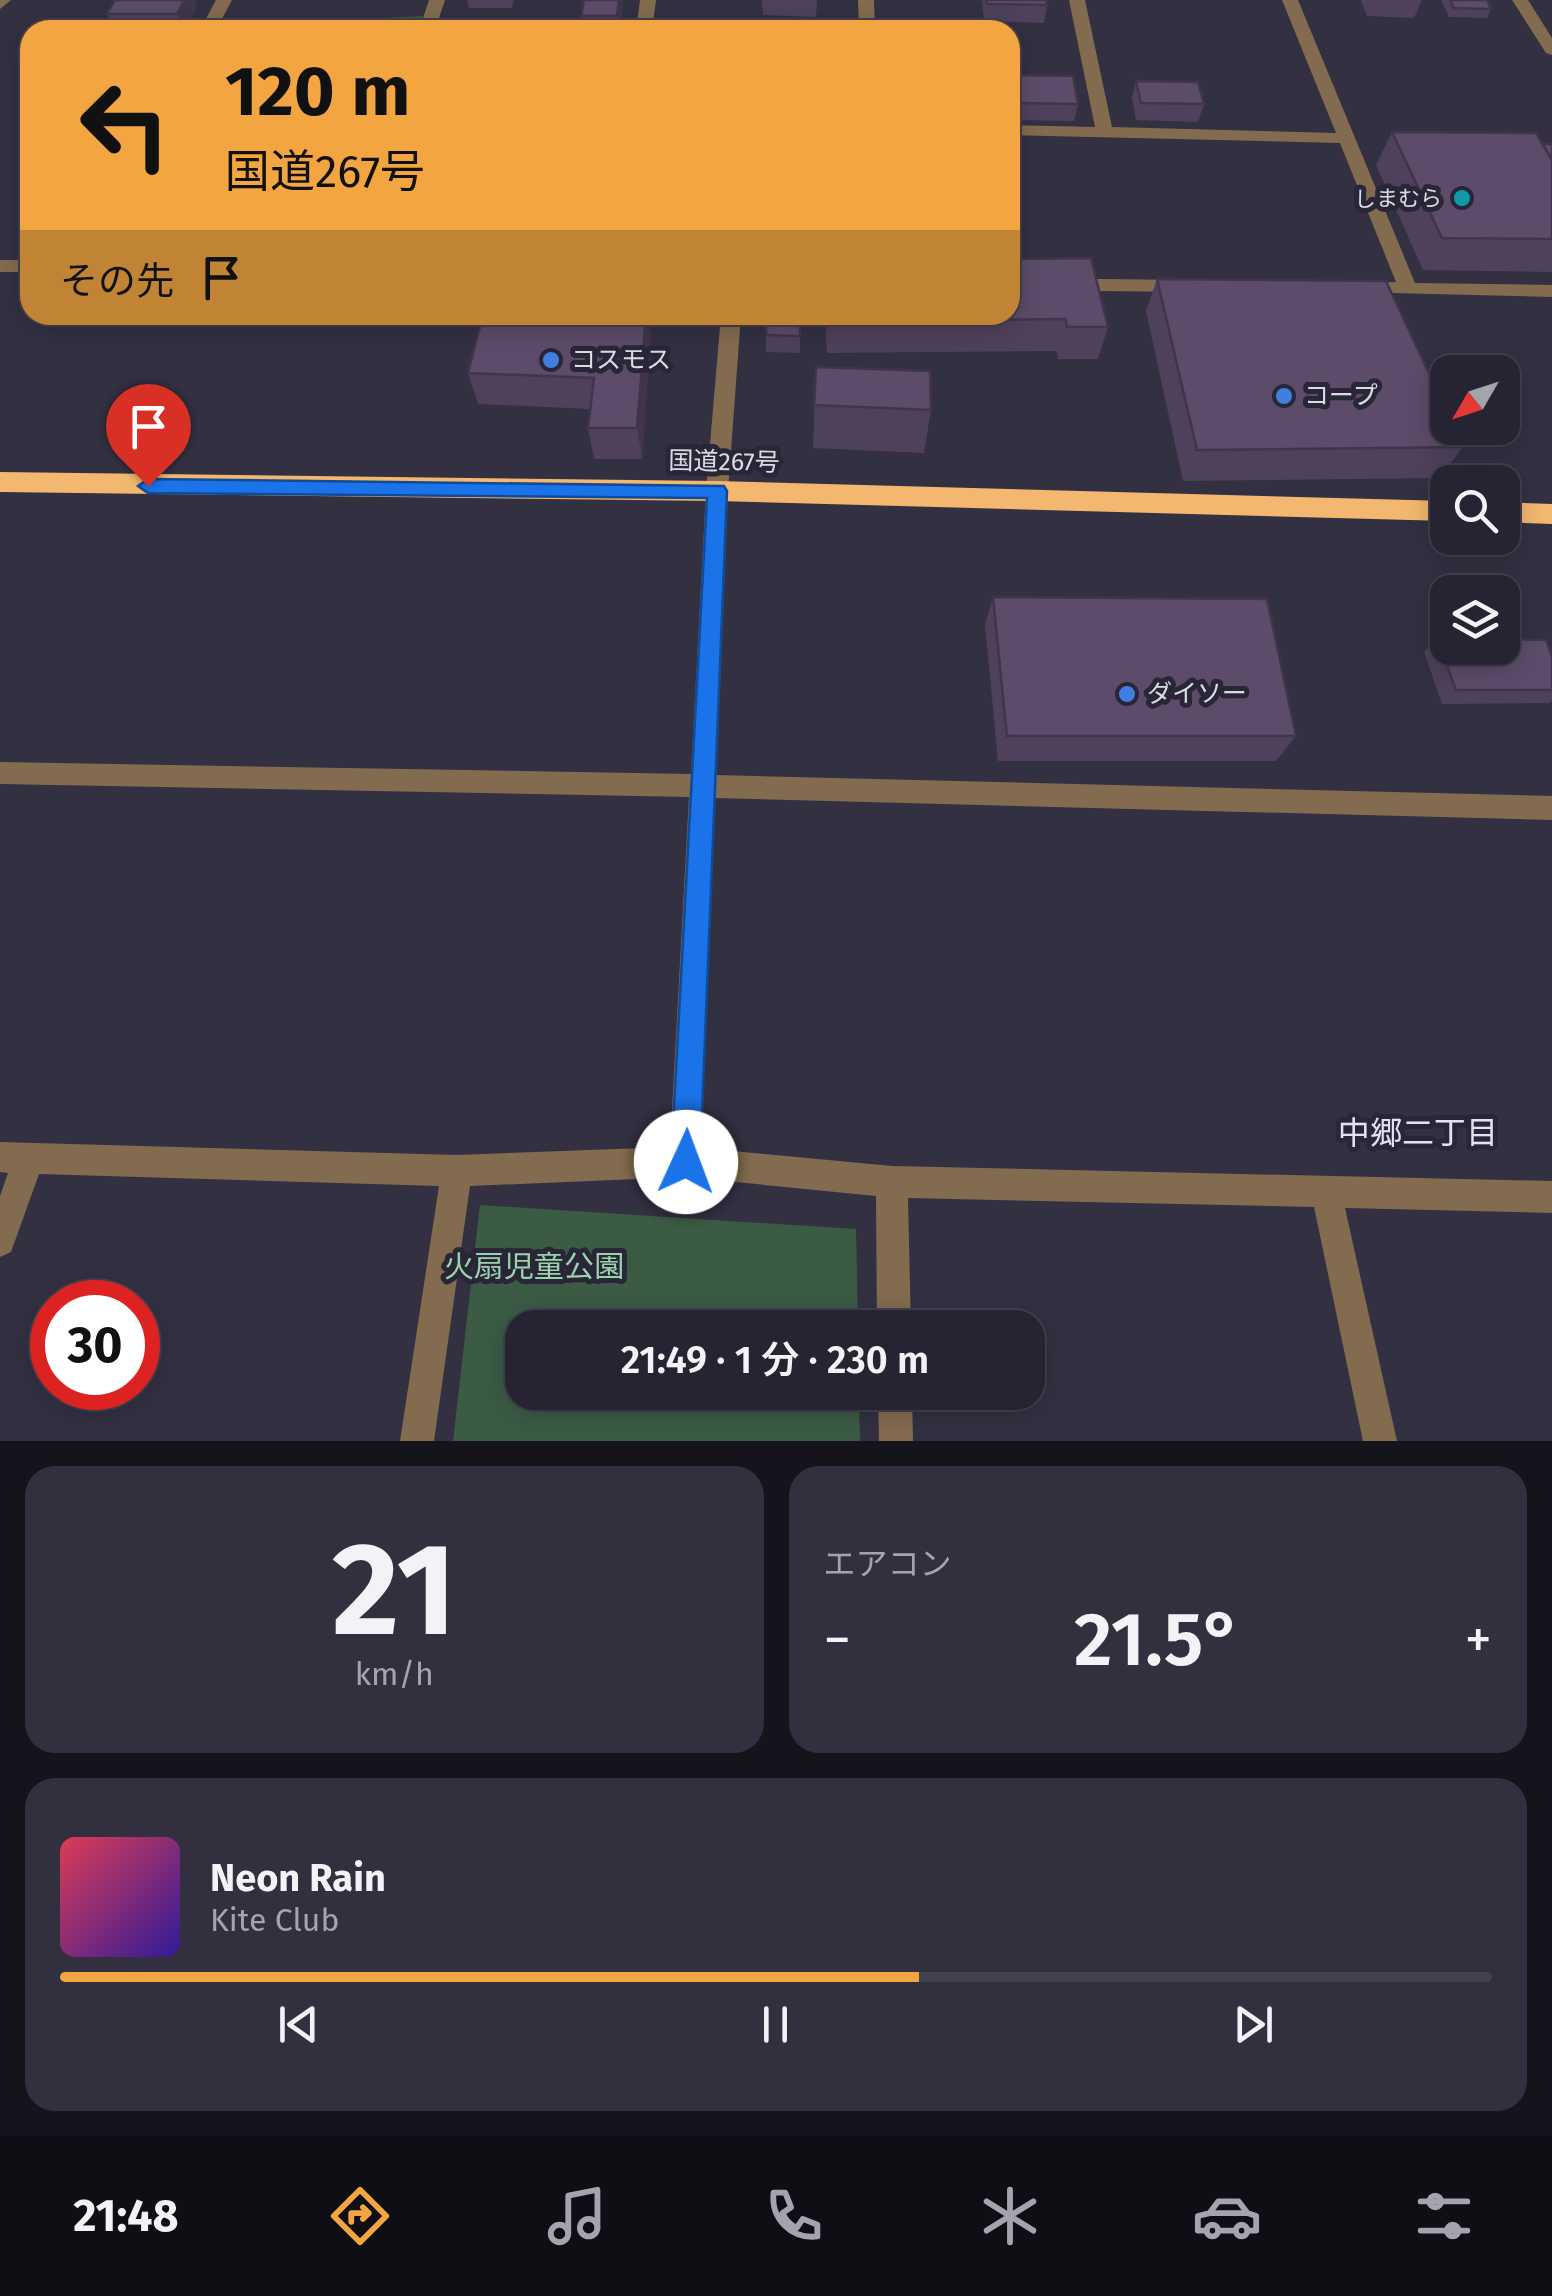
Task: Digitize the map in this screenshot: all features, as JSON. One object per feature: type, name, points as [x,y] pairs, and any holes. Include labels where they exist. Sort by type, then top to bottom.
[{"type":"highway","name":"国道267号","points":[[0,482],[717,491],[1430,511]]},
{"type":"highway","points":[[1520,513],[1552,514]]},
{"type":"street","points":[[1076,0],[1104,130]]},
{"type":"street","points":[[1290,0],[1408,289]]},
{"type":"street","points":[[1520,0],[1552,50]]},
{"type":"street","points":[[1020,130],[1345,138]]},
{"type":"street","points":[[1020,284],[1209,286]]},
{"type":"street","points":[[1328,288],[1552,291]]},
{"type":"street","points":[[686,1162],[717,491],[730,325]]},
{"type":"street","points":[[0,772],[1552,808]]},
{"type":"street","points":[[0,1240],[14,1157],[457,1172],[686,1162],[892,1182],[1552,1196]]},
{"type":"street","points":[[417,1441],[457,1172]]},
{"type":"street","points":[[892,1182],[894,1310]]},
{"type":"street","points":[[1326,1191],[1380,1441]]},
{"type":"street","points":[[896,1410],[896,1441]]},
{"type":"green space","points":[[423,16],[421,20],[348,20]]},
{"type":"green space","name":"火扇児童公園","points":[[480,1205],[856,1229],[858,1310],[505,1310],[505,1410],[859,1410],[860,1441],[453,1441]]},
{"type":"building","points":[[115,0],[184,0],[177,14],[107,14]]},
{"type":"building","points":[[584,0],[619,0],[617,16],[581,16]]},
{"type":"building","points":[[986,0],[1046,0],[1047,5],[987,4]]},
{"type":"building","points":[[1450,0],[1487,0],[1491,9],[1454,8]]},
{"type":"building","points":[[1020,75],[1073,76],[1078,104],[1020,103]]},
{"type":"building","points":[[1136,81],[1198,82],[1204,104],[1141,103]]},
{"type":"building","points":[[1392,132],[1536,133],[1552,160],[1552,239],[1442,238]]},
{"type":"building","points":[[1542,144],[1552,144],[1552,160]]},
{"type":"building","points":[[1091,258],[1108,327],[1067,327],[1066,319],[1020,319],[1020,259]]},
{"type":"building","name":"コープ","points":[[1157,279],[1386,281],[1430,375],[1430,445],[1463,447],[1197,450]]},
{"type":"building","points":[[480,325],[645,325],[637,428],[588,428],[594,378],[468,373]]},
{"type":"building","points":[[766,325],[800,325],[800,336],[766,335]]},
{"type":"building","points":[[816,367],[930,371],[931,410],[814,405]]},
{"type":"building","name":"ダイソー","points":[[993,597],[1267,599],[1296,736],[1007,736]]},
{"type":"building","points":[[1520,639],[1546,640],[1552,657],[1552,690],[1456,690],[1447,665],[1520,665]]},
{"type":"place","name":"しまむら","points":[[1462,198]]},
{"type":"place","name":"コスモス","points":[[551,360]]},
{"type":"place","name":"コープ","points":[[1284,396]]},
{"type":"place","name":"ダイソー","points":[[1127,694]]},
{"type":"district","name":"中郷二丁目","points":[[1418,1133]]},
{"type":"route","points":[[148,486],[717,491],[686,1162]]}]
